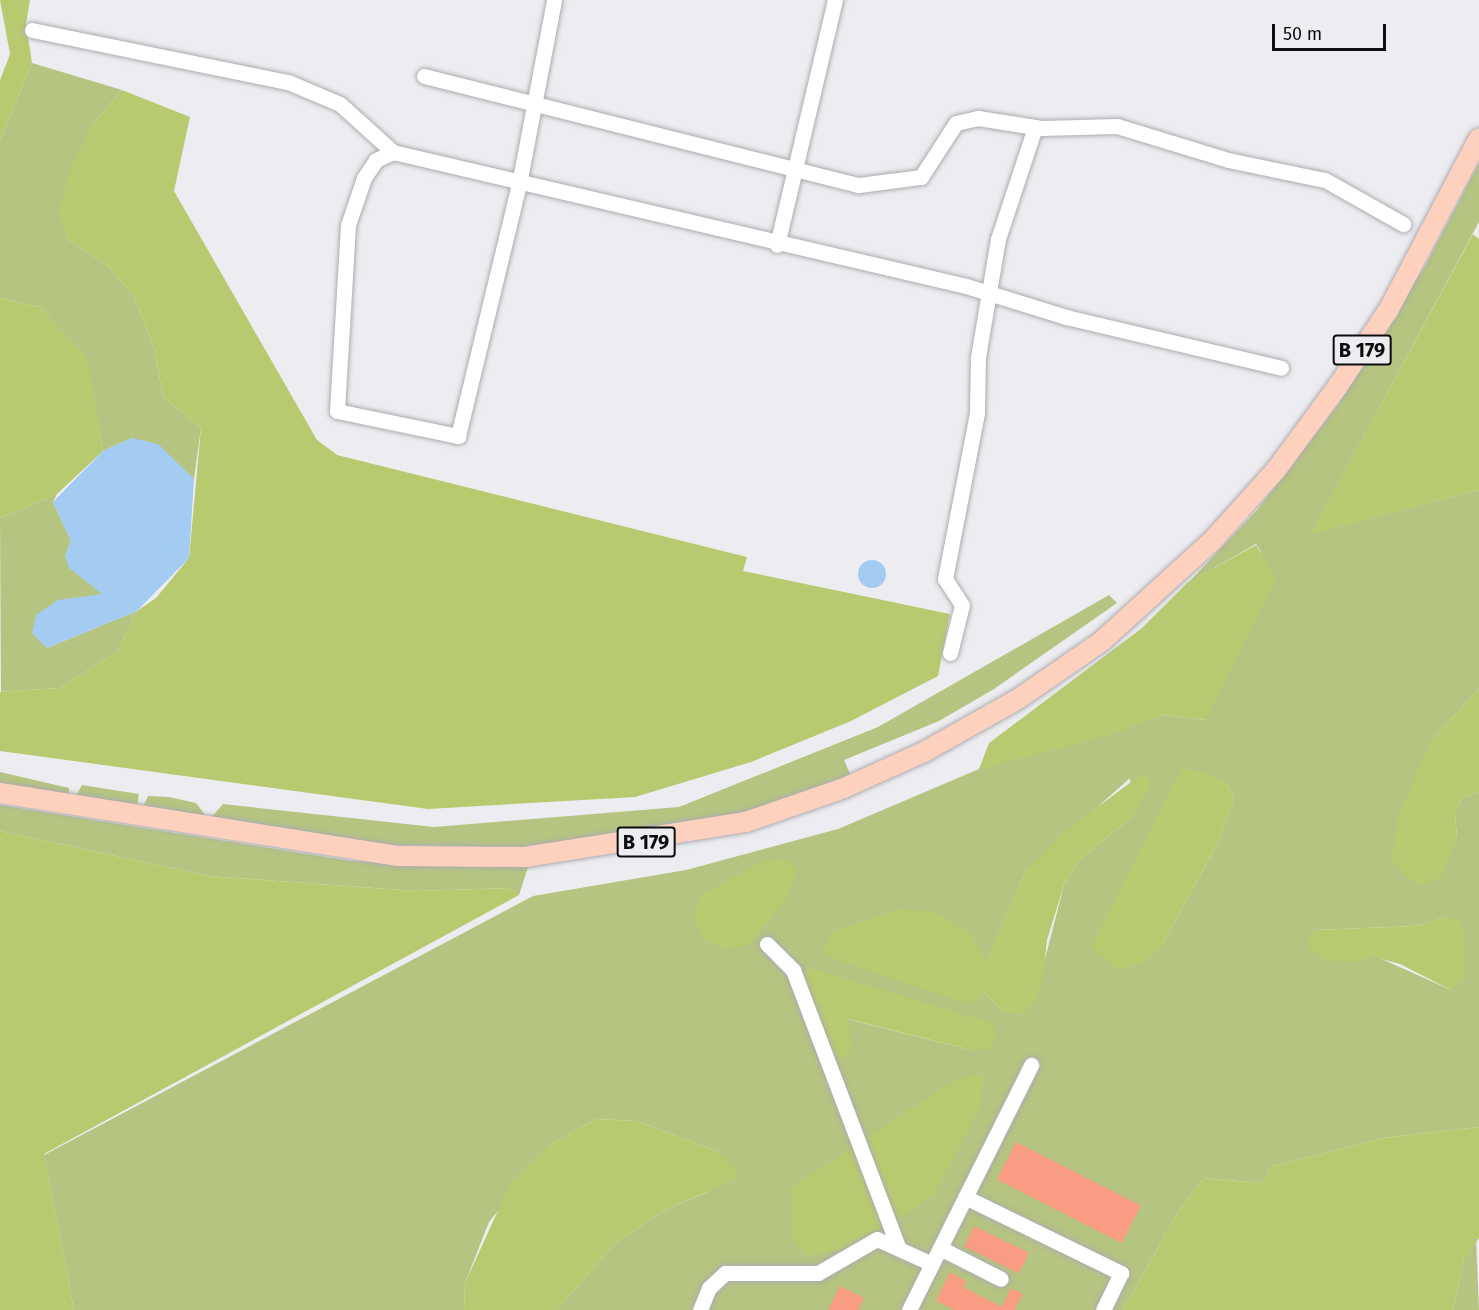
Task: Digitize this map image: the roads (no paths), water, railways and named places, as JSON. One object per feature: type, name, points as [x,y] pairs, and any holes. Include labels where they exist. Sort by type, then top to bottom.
[{"type":"main road","name":"B 179","points":[[0,793],[398,856],[525,857],[746,822],[844,788],[924,752],[1018,699],[1102,641],[1212,541],[1276,470],[1389,309],[1479,138]]},
{"type":"lane","points":[[393,152],[376,160],[364,178],[348,225],[337,411],[458,436],[519,184],[554,0]]},
{"type":"lane","points":[[777,245],[835,0]]},
{"type":"lane","points":[[32,30],[288,82],[340,104],[393,152],[777,245],[966,286],[989,298],[1281,368]]},
{"type":"lane","points":[[424,76],[796,167],[859,185],[890,184],[921,177],[956,123],[978,118],[1035,127],[1118,126],[1228,160],[1325,180],[1402,224]]},
{"type":"lane","points":[[950,652],[962,605],[945,579],[977,413],[978,357],[1008,199],[1035,127]]},
{"type":"lane","points":[[767,944],[793,970],[899,1249]]},
{"type":"lane","points":[[914,1308],[932,1264],[1031,1065]]},
{"type":"lane","points":[[965,1197],[1121,1274],[1103,1310]]},
{"type":"lane","points":[[700,1310],[709,1288],[725,1273],[818,1273],[877,1239],[932,1264]]},
{"type":"lane","points":[[940,1248],[1000,1279]]},
{"type":"water","points":[[132,438],[158,444],[194,479],[189,558],[137,611],[47,648],[32,633],[36,615],[58,600],[102,594],[69,568],[65,556],[71,541],[53,502],[103,451]]},
{"type":"water","points":[[872,560],[882,564],[886,574],[882,584],[872,588],[862,584],[858,574],[862,564]]}]
